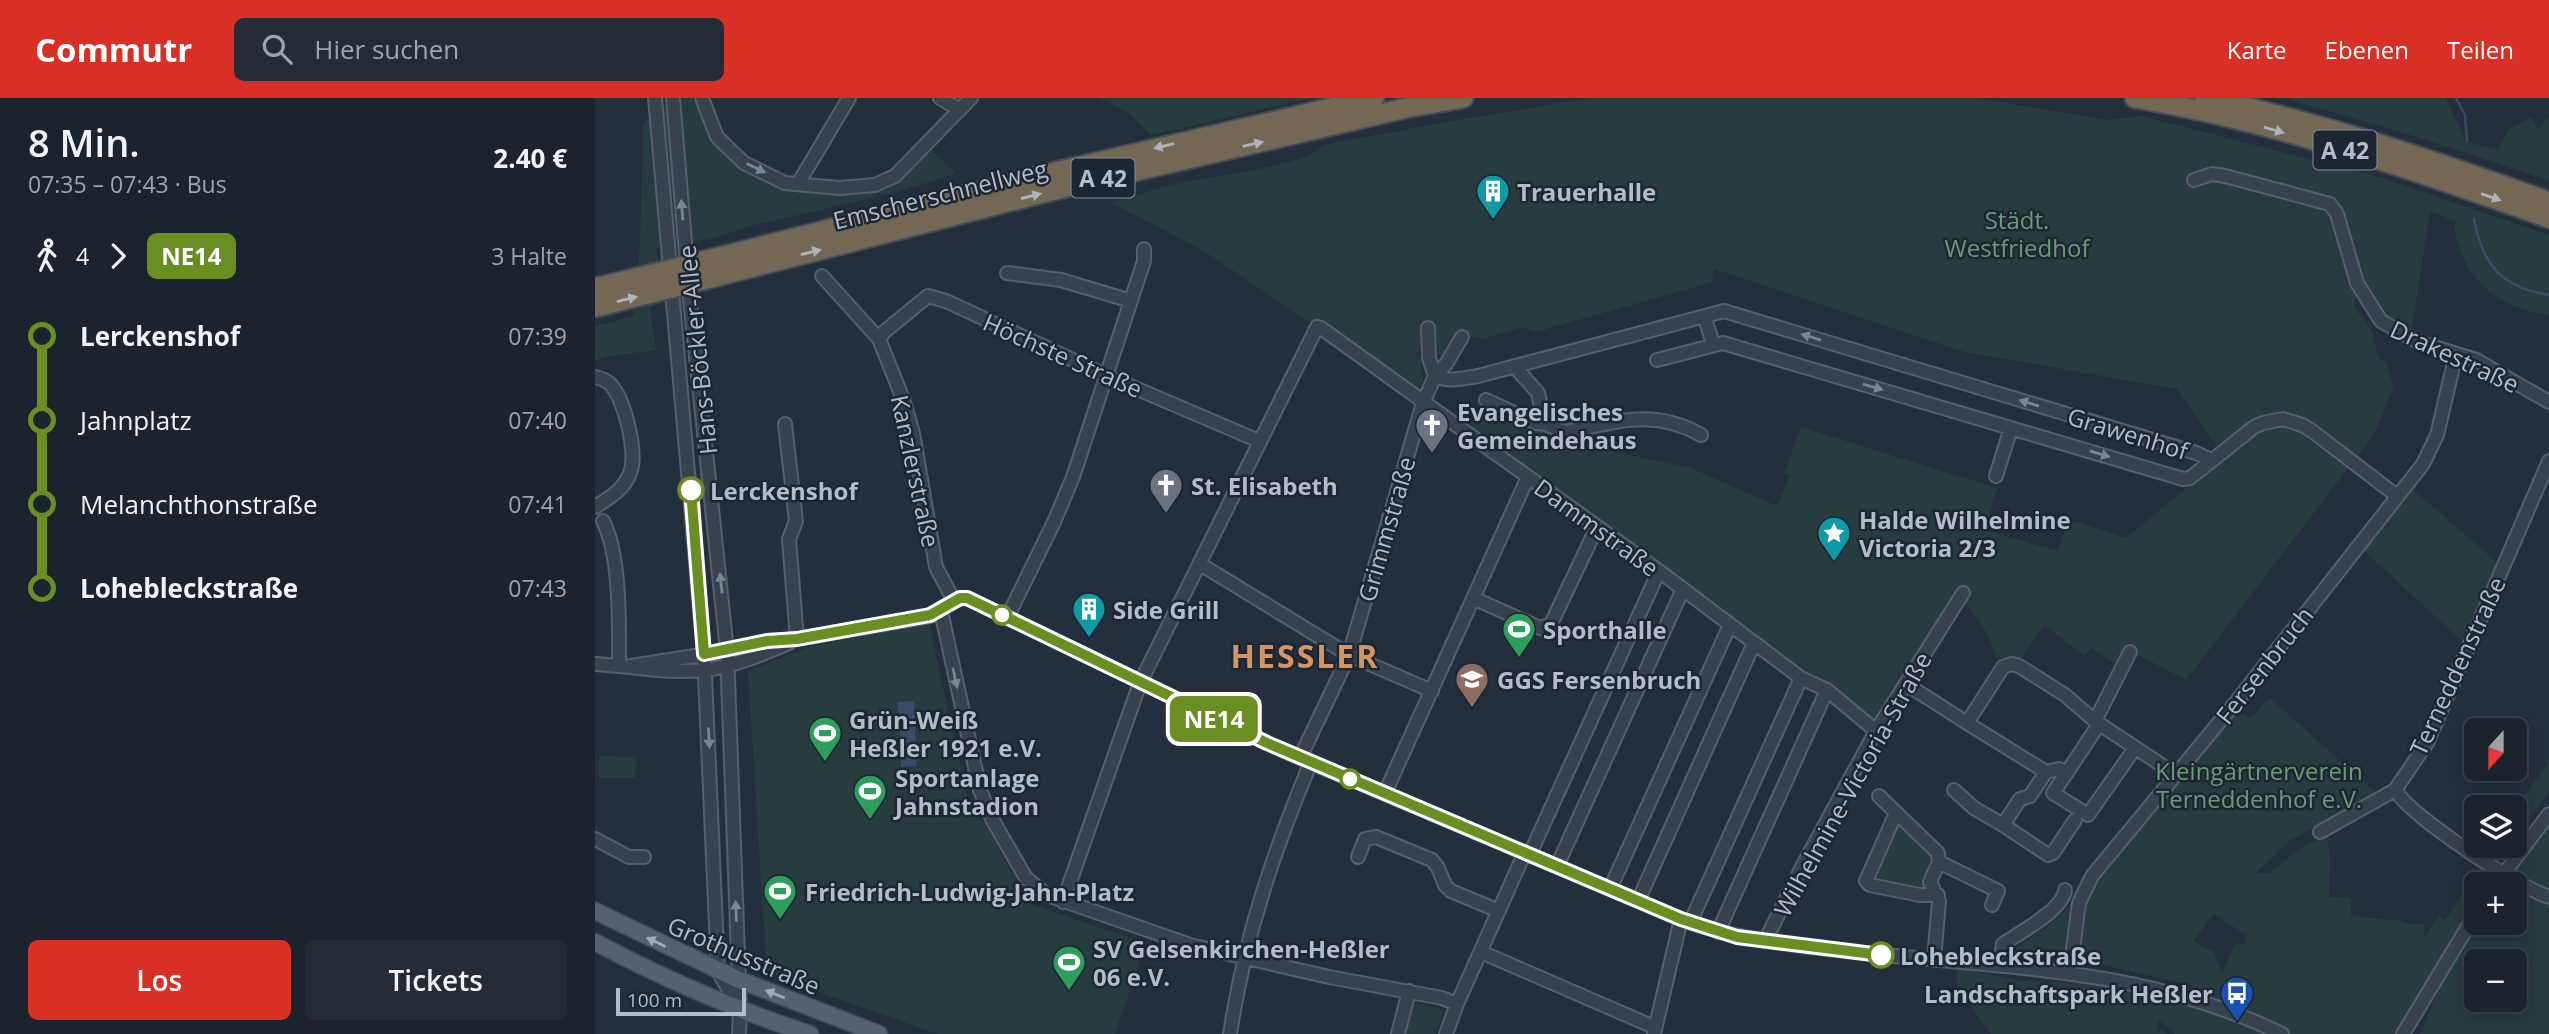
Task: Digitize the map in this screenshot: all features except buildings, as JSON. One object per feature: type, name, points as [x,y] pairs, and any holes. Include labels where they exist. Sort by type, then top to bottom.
[{"type":"highway","name":"Emscherschnellweg","points":[[595,307],[658,282],[1087,165],[1374,98]]},
{"type":"highway","name":"Emscherschnellweg","points":[[701,271],[1406,108],[1463,98]]},
{"type":"highway","name":"A 42","points":[[2136,98],[2249,123],[2368,156],[2549,218]]},
{"type":"highway","name":"A 42","points":[[2205,98],[2352,135],[2549,202]]},
{"type":"highway","points":[[2429,159],[2458,162],[2549,190]]},
{"type":"highway","name":"Emscherschnellweg","points":[[595,288],[658,282]]},
{"type":"main road","name":"Grothusstraße","points":[[595,911],[718,971],[879,1034]]},
{"type":"main road","name":"Grothusstraße","points":[[595,942],[677,983],[740,1010],[810,1034]]},
{"type":"street","name":"Hans-Böckler-Allee","points":[[655,98],[704,654],[718,971]]},
{"type":"street","name":"Hans-Böckler-Allee","points":[[673,98],[689,290],[727,651],[739,1034]]},
{"type":"street","points":[[702,98],[717,137],[744,163],[775,178],[798,184],[839,188],[858,188],[886,181],[902,170],[971,98]]},
{"type":"street","points":[[798,184],[849,98]]},
{"type":"street","points":[[940,98],[960,110]]},
{"type":"street","name":"Drakestraße","points":[[2195,180],[2212,174],[2225,176],[2330,204],[2336,210],[2357,283],[2382,321],[2418,342],[2476,360],[2548,398]]},
{"type":"street","points":[[1007,618],[1073,477],[1144,261],[1144,249]]},
{"type":"street","points":[[1007,273],[1061,280],[1131,301]]},
{"type":"street","name":"Kanzlerstraße","points":[[822,276],[879,339],[909,415],[936,567],[954,601]]},
{"type":"street","name":"Höchste Straße","points":[[879,339],[927,296],[946,301],[1107,376],[1259,441]]},
{"type":"street","name":"Grawenhof","points":[[1435,376],[1454,381],[1515,368],[1724,312],[2196,453],[2211,460],[2190,478],[2183,479],[1723,343],[1657,360]]},
{"type":"street","points":[[1705,318],[1713,344]]},
{"type":"street","name":"Dammstraße","points":[[1259,441],[1315,329],[1321,328],[1659,571],[1801,678],[1827,690],[1876,731]]},
{"type":"street","points":[[1428,328],[1429,358],[1435,376]]},
{"type":"street","name":"Grimmstraße","points":[[1230,1034],[1244,957],[1270,865],[1305,760],[1349,655],[1423,403],[1435,376],[1446,364],[1462,337]]},
{"type":"street","name":"Fersenbruch","points":[[2070,972],[2080,903],[2087,883],[2236,702],[2423,464],[2437,435],[2456,354]]},
{"type":"street","points":[[1515,368],[1538,393],[1545,424]]},
{"type":"street","points":[[595,377],[609,383],[619,397],[634,459],[624,485],[595,508]]},
{"type":"street","points":[[1486,400],[1536,423],[1565,432],[1646,417],[1685,425],[1701,435]]},
{"type":"street","points":[[2211,460],[2263,422],[2291,420],[2312,431],[2396,496]]},
{"type":"street","points":[[785,424],[796,522],[789,540],[797,639]]},
{"type":"street","points":[[1996,476],[2011,428]]},
{"type":"street","points":[[1063,902],[1140,683],[1259,441]]},
{"type":"street","name":"Terneddenstraße","points":[[2320,832],[2395,790],[2427,743],[2549,461]]},
{"type":"street","points":[[1385,793],[1528,477]]},
{"type":"street","points":[[603,521],[613,557],[625,666]]},
{"type":"street","points":[[1473,598],[1540,628],[1551,624],[1597,527]]},
{"type":"street","points":[[1200,564],[1349,655],[1431,691]]},
{"type":"street","points":[[1446,1034],[1499,911],[1659,571]]},
{"type":"street","points":[[1557,866],[1683,589]]},
{"type":"street","name":"Wilhelmine-Victoria-Straße","points":[[1765,941],[1876,731],[1963,593]]},
{"type":"street","points":[[625,666],[930,615],[960,598],[967,598],[1305,760],[1685,921],[1718,932],[1765,941],[2070,972],[2133,983],[2182,995],[2236,1013],[2282,1034]]},
{"type":"street","points":[[941,611],[976,778],[992,819],[1026,878],[1047,895],[1190,945],[1329,977],[1442,998],[1457,1004]]},
{"type":"street","points":[[1610,889],[1730,625]]},
{"type":"street","points":[[595,664],[705,670],[757,656],[797,639]]},
{"type":"street","points":[[1638,901],[1754,643]]},
{"type":"street","points":[[2130,652],[2097,722],[2053,793],[2088,815],[2135,748]]},
{"type":"street","points":[[1967,723],[2003,667],[2012,664],[2065,695],[2097,722],[2175,774]]},
{"type":"street","points":[[1481,952],[1654,1031],[1685,921],[1801,678]]},
{"type":"street","points":[[1906,684],[2046,772]]},
{"type":"street","points":[[1718,932],[1827,690]]},
{"type":"street","points":[[2003,825],[2020,799],[2030,796],[2046,772],[2059,769],[2066,774]]},
{"type":"street","points":[[1954,790],[1974,808],[2047,855],[2053,853],[2075,820]]},
{"type":"street","points":[[2395,790],[2409,806],[2490,872]]},
{"type":"street","name":"Wilhelmine-Victoria-Straße","points":[[1879,796],[1938,853],[1939,862],[1998,891],[1992,905]]},
{"type":"street","points":[[1896,813],[1866,881],[1870,885],[1920,895],[1938,895]]},
{"type":"street","points":[[2504,872],[2549,814]]},
{"type":"street","points":[[1358,856],[1365,839],[1376,837],[1432,860],[1439,868],[1445,886],[1451,891],[1499,911]]},
{"type":"street","points":[[595,839],[629,857],[644,857]]},
{"type":"street","points":[[1934,960],[1938,895],[1930,882],[1939,862]]},
{"type":"street","points":[[2527,889],[2549,897]]},
{"type":"street","points":[[2000,965],[2003,944],[2055,908],[2065,895],[2065,890]]},
{"type":"street","points":[[2403,1034],[2464,934]]},
{"type":"street","points":[[718,971],[740,1010]]},
{"type":"street","points":[[1398,1034],[1409,991]]},
{"type":"street","points":[[2409,1034],[2415,1018]]},
{"type":"green space","points":[[677,98],[695,98],[710,138],[741,165],[785,186],[856,195],[895,184],[931,149],[956,174],[889,194],[750,226],[710,239],[656,248],[663,303],[650,308],[656,350],[605,357],[595,361],[595,326],[634,316],[640,243],[643,123]]},
{"type":"green space","points":[[1099,98],[1312,98],[1152,135],[1128,113]]},
{"type":"green space","name":"Städt. Westfriedhof","points":[[1593,98],[1975,98],[2106,120],[2142,116],[2382,178],[2549,235],[2549,315],[2519,308],[2482,285],[2465,261],[2459,247],[2455,221],[2430,211],[2412,329],[2396,320],[2394,323],[2381,312],[2338,239],[2356,291],[2354,307],[2372,331],[2378,358],[2385,361],[2394,387],[2375,433],[2186,680],[2127,649],[2119,666],[2091,648],[2085,656],[2044,625],[2020,660],[2002,662],[2000,666],[1983,627],[1956,595],[1877,724],[1811,674],[1467,430],[1484,408],[1564,441],[1691,468],[1777,506],[1789,476],[1784,473],[1801,427],[1997,488],[1985,530],[2058,551],[2068,519],[2126,538],[2224,457],[2177,389],[1965,352],[1714,269],[1712,282],[1536,332],[1523,327],[1482,339],[1459,334],[1443,356],[1436,354],[1433,326],[1424,323],[1418,355],[1421,359],[1423,380],[1416,390],[1326,322],[1314,325],[1204,251],[1112,203],[1164,187],[1296,160],[1314,153],[1324,145]]},
{"type":"green space","points":[[2283,98],[2446,98],[2466,142],[2498,150],[2507,131],[2531,117],[2538,129],[2549,117],[2549,180],[2401,132]]},
{"type":"green space","points":[[2411,488],[2499,564],[2461,640],[2363,550]]},
{"type":"green space","name":"Sportanlage Jahnstadion","points":[[929,623],[969,806],[992,836],[1028,903],[1146,943],[1115,1034],[938,1034],[767,974],[748,671],[808,647]]},
{"type":"green space","name":"Kleingärtnerverein Terneddenhof e.V.","points":[[2270,698],[2376,793],[2289,841],[2256,873],[2269,873],[2305,845],[2327,836],[2330,857],[2329,897],[2351,898],[2351,916],[2424,924],[2425,936],[2439,916],[2445,920],[2464,892],[2464,926],[2399,1034],[2175,1034],[2159,1020],[2156,1033],[2163,1028],[2166,1034],[1991,1034],[1957,987],[1957,968],[2021,981],[2078,983],[2169,1000],[2186,1000],[2192,985],[2084,961],[2016,953],[2016,948],[2057,919],[2084,892],[2237,710],[2250,719]],"holes":[[[2214,914],[2246,935],[2245,944],[2235,944],[2222,974],[2214,952],[2193,941]]]},
{"type":"green space","points":[[599,756],[636,757],[635,778],[599,778]]},
{"type":"green space","points":[[2549,762],[2549,792],[2527,822],[2527,795],[2524,795]]},
{"type":"green space","points":[[1899,819],[1935,854],[1936,861],[1922,891],[1871,883]]},
{"type":"green space","points":[[2549,823],[2549,1034],[2420,1034],[2458,947],[2467,935],[2527,935],[2527,872],[2510,872],[2521,858],[2527,858],[2527,851]]},
{"type":"green space","points":[[2482,866],[2492,872],[2478,872]]},
{"type":"green space","points":[[1413,1002],[1444,1010],[1435,1034],[1404,1034]]},
{"type":"water","points":[[914,701],[917,766],[901,767],[898,702]]},
{"type":"waterway","points":[[2456,98],[2465,115],[2467,141]]},
{"type":"waterway","points":[[2474,219],[2482,249],[2497,271],[2519,286],[2549,295]]},
{"type":"bus line","name":"NE14","points":[[691,490],[704,654],[930,615],[960,598],[967,598],[1267,743],[1681,919],[1737,937],[1881,955]]},
{"type":"place","name":"Trauerhalle","points":[[1493,221]]},
{"type":"place","name":"Evangelisches Gemeindehaus","points":[[1432,455]]},
{"type":"place","name":"Lerckenshof","points":[[691,490]]},
{"type":"place","name":"St. Elisabeth","points":[[1166,515]]},
{"type":"place","name":"Halde Wilhelmine Victoria 2/3","points":[[1834,563]]},
{"type":"place","name":"Side Grill","points":[[1089,639]]},
{"type":"place","name":"Sporthalle","points":[[1519,659]]},
{"type":"place","name":"GGS Fersenbruch","points":[[1472,709]]},
{"type":"place","name":"Grün-Weiß Heßler 1921 e.V.","points":[[825,763]]},
{"type":"place","name":"Sportanlage Jahnstadion","points":[[870,821]]},
{"type":"place","name":"Friedrich-Ludwig-Jahn-Platz","points":[[780,921]]},
{"type":"place","name":"Lohebleckstraße","points":[[1881,955]]},
{"type":"place","name":"SV Gelsenkirchen-Heßler 06 e.V.","points":[[1069,992]]},
{"type":"place","name":"Landschaftspark Heßler","points":[[2237,1023]]},
{"type":"district","name":"HESSLER","points":[[1305,655]]}]
